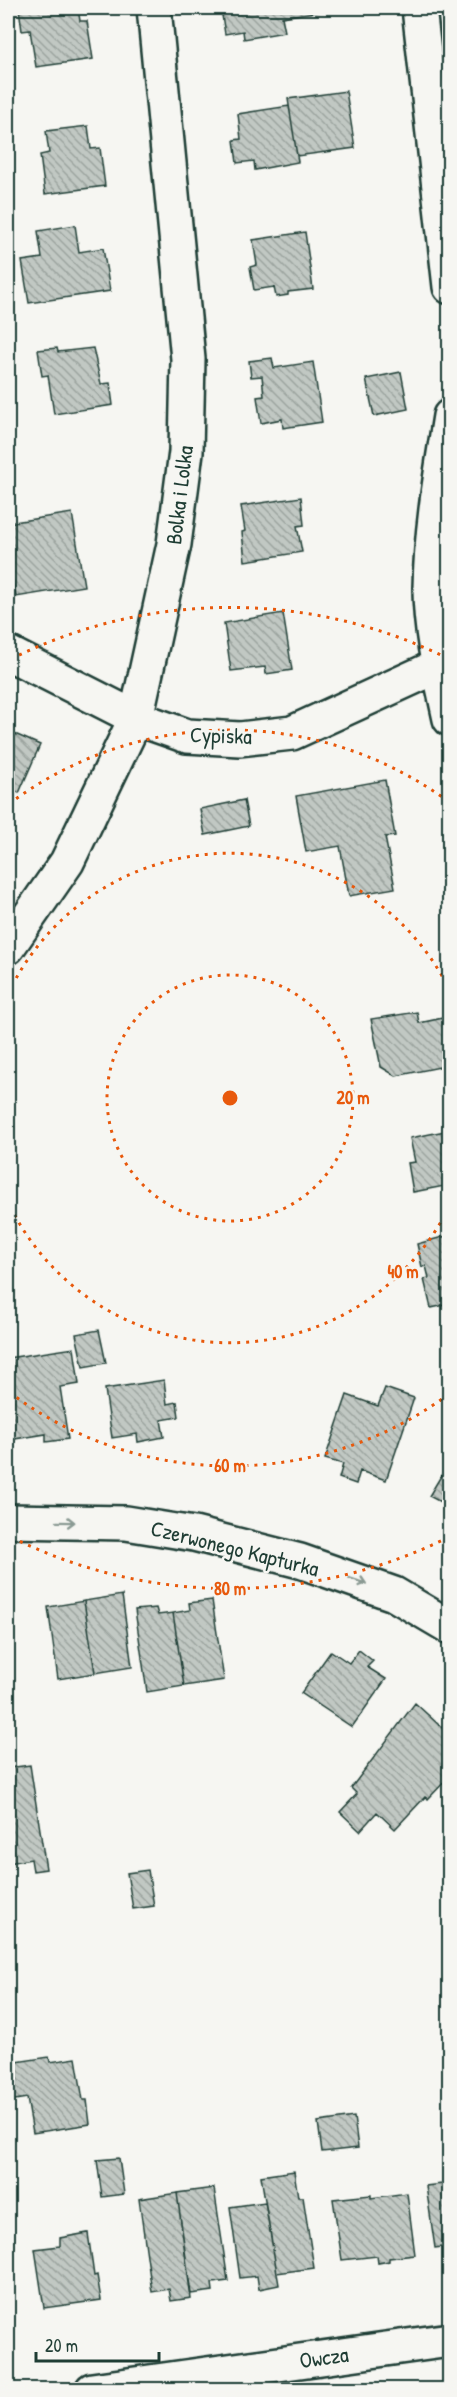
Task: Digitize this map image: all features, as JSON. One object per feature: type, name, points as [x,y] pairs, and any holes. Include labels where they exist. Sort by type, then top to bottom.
[{"type":"street","name":"Bolka i Lolka","points":[[8,947],[67,862],[136,718],[174,544],[186,440],[188,359],[154,8]]},
{"type":"street","points":[[419,8],[450,287]]},
{"type":"street","points":[[450,416],[436,506],[430,589],[438,666],[450,719]]},
{"type":"street","name":"Cypiska","points":[[8,653],[136,718],[187,736],[240,739],[292,733],[438,666]]},
{"type":"street","name":"Czerwonego Kapturka","points":[[8,1521],[126,1523],[194,1534],[300,1561],[394,1594],[450,1627]]},
{"type":"street","name":"Owcza","points":[[92,2390],[450,2340]]},
{"type":"building","points":[[19,8],[78,8],[80,21],[87,21],[93,59],[36,67],[30,30],[22,31]]},
{"type":"building","points":[[322,8],[323,11],[282,17],[285,32],[244,39],[243,31],[225,34],[221,9]]},
{"type":"building","points":[[346,91],[355,148],[297,156],[288,99]]},
{"type":"building","points":[[289,106],[298,162],[255,170],[254,161],[237,163],[234,140],[241,139],[238,114]]},
{"type":"building","points":[[88,126],[91,149],[100,148],[105,186],[45,194],[40,155],[49,153],[46,131]]},
{"type":"building","points":[[75,225],[79,252],[103,248],[110,291],[29,303],[22,261],[42,258],[38,231]]},
{"type":"building","points":[[305,232],[313,289],[288,292],[288,295],[276,297],[274,287],[254,290],[250,267],[257,265],[253,240]]},
{"type":"building","points":[[57,348],[58,352],[93,348],[101,384],[110,383],[113,405],[54,414],[48,375],[42,376],[38,350]]},
{"type":"building","points":[[272,358],[274,368],[313,362],[322,422],[283,428],[282,419],[261,423],[257,397],[264,396],[262,376],[251,377],[249,361]]},
{"type":"building","points":[[401,372],[408,409],[374,416],[366,379]]},
{"type":"building","points":[[301,497],[304,525],[297,526],[302,552],[245,561],[242,532],[245,531],[241,506]]},
{"type":"building","points":[[72,513],[84,586],[16,597],[8,556],[8,523]]},
{"type":"building","points":[[283,613],[292,670],[266,674],[265,667],[231,671],[224,623]]},
{"type":"building","points":[[8,731],[40,745],[19,793],[8,788]]},
{"type":"building","points":[[385,780],[395,836],[385,837],[395,888],[349,896],[340,846],[306,852],[296,796]]},
{"type":"building","points":[[244,800],[249,826],[205,835],[200,809]]},
{"type":"building","points":[[417,1012],[419,1023],[443,1018],[450,1051],[450,1065],[396,1076],[381,1067],[371,1019]]},
{"type":"building","points":[[450,1130],[450,1185],[413,1192],[408,1163],[415,1162],[410,1138]]},
{"type":"building","points":[[450,1235],[450,1304],[431,1308],[424,1279],[429,1278],[426,1266],[422,1267],[417,1244]]},
{"type":"building","points":[[99,1330],[106,1363],[83,1367],[76,1334]]},
{"type":"building","points":[[74,1348],[79,1384],[60,1387],[68,1439],[46,1442],[46,1434],[8,1440],[8,1358]]},
{"type":"building","points":[[164,1380],[167,1404],[177,1402],[179,1417],[161,1420],[164,1437],[138,1442],[137,1434],[112,1438],[105,1389]]},
{"type":"building","points":[[385,1388],[414,1398],[386,1480],[360,1471],[356,1484],[339,1478],[343,1464],[325,1459],[347,1395],[378,1406]]},
{"type":"building","points":[[450,1461],[450,1507],[429,1496]]},
{"type":"building","points":[[122,1595],[132,1667],[95,1673],[84,1601]]},
{"type":"building","points":[[212,1600],[224,1680],[184,1686],[173,1613],[190,1610],[189,1603]]},
{"type":"building","points":[[84,1601],[95,1673],[58,1679],[48,1607]]},
{"type":"building","points":[[156,1608],[158,1615],[173,1613],[184,1686],[147,1692],[135,1610]]},
{"type":"building","points":[[359,1650],[373,1661],[367,1667],[386,1679],[352,1727],[301,1693],[331,1651],[349,1663]]},
{"type":"building","points":[[415,1703],[450,1735],[450,1776],[428,1799],[425,1797],[395,1829],[377,1812],[360,1831],[340,1812],[357,1794],[351,1788]]},
{"type":"building","points":[[30,1765],[46,1869],[33,1871],[31,1859],[8,1863],[8,1768]]},
{"type":"building","points":[[148,1870],[154,1906],[133,1909],[127,1873]]},
{"type":"building","points":[[49,2057],[50,2062],[76,2058],[83,2100],[87,2100],[90,2124],[33,2133],[27,2098],[8,2101],[8,2076],[12,2075],[9,2063]]},
{"type":"building","points":[[354,2117],[358,2148],[322,2152],[318,2122]]},
{"type":"building","points":[[119,2158],[124,2194],[102,2197],[97,2160]]},
{"type":"building","points":[[294,2171],[298,2197],[303,2197],[314,2268],[277,2273],[261,2176]]},
{"type":"building","points":[[450,2183],[450,2246],[435,2248],[426,2186]]},
{"type":"building","points":[[214,2188],[228,2281],[212,2283],[213,2291],[191,2294],[177,2193]]},
{"type":"building","points":[[177,2193],[191,2298],[171,2301],[169,2289],[152,2292],[139,2199]]},
{"type":"building","points":[[407,2193],[415,2255],[389,2258],[389,2261],[378,2263],[377,2256],[342,2260],[333,2199],[371,2195],[371,2198]]},
{"type":"building","points":[[265,2202],[279,2285],[259,2289],[257,2276],[240,2278],[230,2207]]},
{"type":"building","points":[[88,2233],[94,2276],[97,2275],[101,2300],[44,2308],[35,2249],[60,2246],[60,2238]]}]
